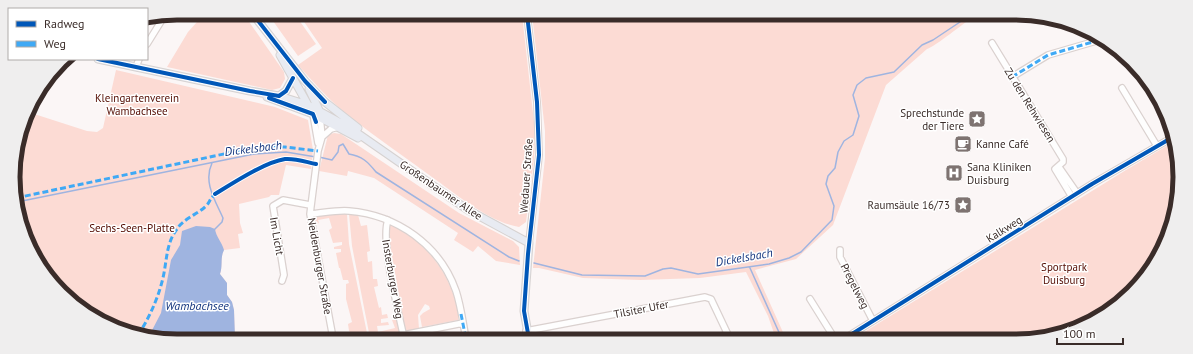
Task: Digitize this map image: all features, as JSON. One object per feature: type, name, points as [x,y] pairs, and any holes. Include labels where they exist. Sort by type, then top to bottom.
[{"type":"main road","points":[[257,20],[268,36],[308,105]]},
{"type":"main road","points":[[268,36],[305,81],[326,102],[368,136],[375,145]]},
{"type":"main road","name":"Großenbaumer Allee","points":[[103,60],[279,96],[308,105],[321,118],[375,145]]},
{"type":"main road","points":[[279,96],[286,91],[293,78]]},
{"type":"main road","points":[[305,81],[316,112]]},
{"type":"main road","name":"Großenbaumer Allee","points":[[250,91],[316,112],[375,145],[468,210],[529,243]]},
{"type":"main road","name":"Wedauer Straße","points":[[528,334],[524,311],[529,243]]},
{"type":"street","points":[[148,42],[162,20]]},
{"type":"street","name":"Wedauer Straße","points":[[528,20],[537,102],[539,155],[529,243]]},
{"type":"street","points":[[1012,77],[1048,55],[1095,42]]},
{"type":"street","name":"Zu den Rehwiesen","points":[[992,43],[1063,160],[1057,168],[1074,195]]},
{"type":"street","points":[[136,67],[139,60]]},
{"type":"street","points":[[1122,88],[1157,146]]},
{"type":"street","name":"Neidenburger Straße","points":[[316,112],[318,148],[310,214],[332,334]]},
{"type":"street","name":"Neidenburger Straße","points":[[318,148],[322,137],[321,118]]},
{"type":"street","points":[[322,137],[332,129],[338,127]]},
{"type":"street","name":"Kalkweg","points":[[852,334],[1074,195],[1169,140]]},
{"type":"street","name":"Im Licht","points":[[282,281],[284,275],[272,206],[282,200],[310,205]]},
{"type":"street","points":[[310,214],[348,211],[367,214],[388,220],[416,236],[439,259],[456,292],[465,334]]},
{"type":"street","name":"Insterburger Weg","points":[[388,220],[386,226],[386,237],[403,334]]},
{"type":"street","name":"Pregelweg","points":[[840,250],[840,257],[873,321]]},
{"type":"street","name":"Tilsiter Ufer","points":[[533,334],[705,297],[711,299],[727,333]]},
{"type":"street","points":[[810,299],[832,334]]},
{"type":"street","points":[[412,334],[463,323]]},
{"type":"green space","points":[[199,20],[248,20],[284,72],[285,79],[280,88],[272,90],[167,67],[188,32]]},
{"type":"green space","points":[[299,20],[316,44],[298,56],[273,21]]},
{"type":"green space","points":[[303,20],[523,20],[535,131],[534,159],[526,222],[519,227],[508,224],[473,206],[350,117],[317,86],[298,65],[322,48]]},
{"type":"green space","points":[[533,20],[969,20],[927,49],[886,85],[833,225],[796,259],[755,270],[784,334],[774,334],[768,316],[746,272],[700,278],[640,280],[583,278],[533,268],[545,158],[545,131]]},
{"type":"green space","name":"Sechs-Seen-Platte","points":[[116,70],[275,107],[308,120],[313,150],[311,169],[286,165],[279,195],[271,195],[269,197],[239,204],[240,223],[243,233],[238,234],[240,248],[224,250],[220,274],[227,283],[227,295],[232,302],[234,310],[235,334],[167,334],[127,326],[98,313],[81,302],[59,281],[46,264],[28,227],[20,187],[21,157],[25,136],[32,117],[33,114],[87,131],[97,132],[103,128]]},
{"type":"green space","points":[[334,133],[341,134],[459,213],[513,241],[519,247],[520,265],[496,261],[478,246],[473,252],[454,240],[458,233],[374,178],[348,171],[347,176],[319,171],[328,135]]},
{"type":"green space","name":"Sportpark Duisburg","points":[[1170,144],[1173,167],[1173,187],[1168,218],[1161,237],[1152,256],[1141,273],[1120,295],[1103,308],[1066,326],[1036,333],[861,334]]},
{"type":"green space","points":[[339,213],[347,214],[349,244],[367,334],[359,334],[358,332],[351,333],[349,331],[348,324],[352,322],[346,299],[346,284],[349,283],[348,280],[343,280],[339,268],[336,253],[341,252],[341,249],[334,249],[334,247],[342,245],[342,242],[333,243],[329,230],[332,228],[329,218],[318,220],[319,223],[314,225],[315,216]]},
{"type":"green space","points":[[349,214],[358,215],[361,226],[367,225],[370,251],[367,252],[368,262],[372,261],[373,279],[377,279],[378,286],[374,287],[379,308],[381,307],[382,315],[387,314],[388,318],[381,319],[381,323],[388,322],[389,325],[377,326],[378,332],[395,328],[392,320],[398,319],[400,333],[369,334],[352,246]]},
{"type":"green space","points":[[390,225],[393,225],[413,238],[438,264],[454,296],[458,311],[458,320],[422,327],[420,316],[430,309],[429,306],[425,304],[418,315],[419,329],[408,332],[405,329],[389,239]]},
{"type":"water","name":"Wambachsee","points":[[196,226],[215,229],[224,250],[220,274],[227,283],[227,295],[232,302],[234,310],[235,334],[167,334],[151,332],[161,313],[171,260],[180,245],[182,231]]},
{"type":"waterway","name":"Dickelsbach","points":[[534,263],[582,275],[645,276],[663,269],[671,268],[698,274],[769,264],[789,258],[801,252],[832,220],[834,206],[826,184],[828,176],[835,168],[838,152],[844,141],[853,135],[859,116],[853,95],[857,85],[866,78],[894,72],[922,45],[933,40],[963,20]]},
{"type":"waterway","name":"Dickelsbach","points":[[319,157],[332,160],[338,152],[339,146],[343,144],[349,154],[358,156],[370,165],[376,172],[509,257],[519,261]]},
{"type":"waterway","name":"Dickelsbach","points":[[22,201],[254,154],[286,152],[316,157]]},
{"type":"waterway","points":[[212,163],[209,184],[223,218],[222,222],[215,229]]},
{"type":"waterway","points":[[23,201],[23,209]]},
{"type":"waterway","points":[[750,268],[780,334]]},
{"type":"marked path","points":[[1012,77],[1048,55],[1095,41]]},
{"type":"marked path","points":[[21,197],[257,147],[285,147],[318,151]]},
{"type":"marked path","points":[[141,330],[147,321],[157,297],[171,239],[180,225],[203,209],[217,193]]},
{"type":"marked path","points":[[461,314],[465,334]]},
{"type":"cycle path","points":[[257,20],[305,81],[325,102]]},
{"type":"cycle path","points":[[528,20],[537,102],[539,155],[528,254],[524,311],[528,334]]},
{"type":"cycle path","points":[[103,60],[279,96],[286,91],[293,78]]},
{"type":"cycle path","points":[[269,98],[313,114],[316,122]]},
{"type":"cycle path","points":[[852,334],[1092,184],[1169,139]]},
{"type":"cycle path","points":[[215,194],[249,174],[277,161],[293,159],[316,164]]},
{"type":"place","name":"Sprechstunde der Tiere","points":[[977,119]]},
{"type":"place","name":"Kanne Café","points":[[963,144]]},
{"type":"place","name":"Sana Kliniken Duisburg","points":[[954,173]]},
{"type":"place","name":"Raumsäule 16/73","points":[[963,205]]},
{"type":"park label","name":"Kleingartenverein Wambachsee","points":[[137,104]]}]
